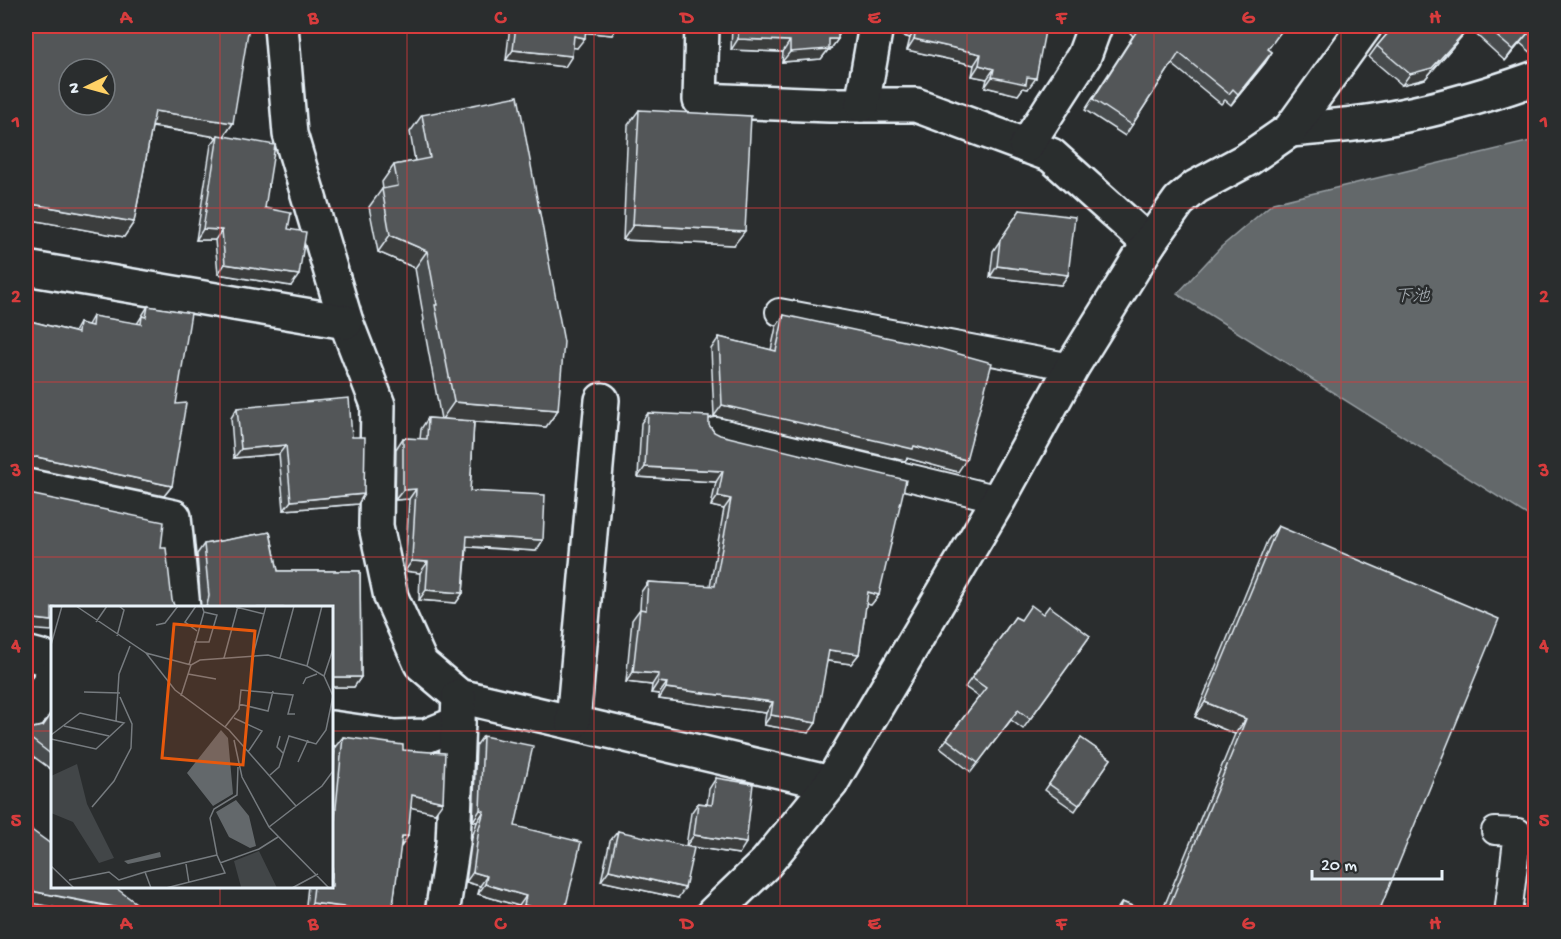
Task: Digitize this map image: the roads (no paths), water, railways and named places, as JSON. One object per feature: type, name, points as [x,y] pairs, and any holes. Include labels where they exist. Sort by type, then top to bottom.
[{"type":"street","points":[[281,26],[290,134],[346,322],[378,405],[376,526],[391,597],[421,664],[459,710],[453,843],[442,914]]},
{"type":"street","points":[[702,26],[700,100],[916,105],[1051,155],[1149,243]]},
{"type":"street","points":[[862,105],[876,26]]},
{"type":"street","points":[[1026,146],[1084,56],[1095,26]]},
{"type":"street","points":[[713,914],[766,862],[831,783],[999,499],[1072,367],[1149,243],[1179,201],[1196,187],[1248,159],[1290,130],[1365,26]]},
{"type":"street","points":[[1290,130],[1373,121],[1407,114],[1492,94],[1536,78]]},
{"type":"street","points":[[26,268],[346,322]]},
{"type":"street","points":[[573,722],[602,400]]},
{"type":"street","points":[[26,486],[174,517],[183,606]]},
{"type":"street","points":[[26,653],[51,660]]},
{"type":"street","points":[[26,720],[51,679]]},
{"type":"street","points":[[333,728],[395,737],[426,736],[459,710],[573,722],[831,783]]},
{"type":"lane","points":[[779,312],[1072,367]]},
{"type":"lane","points":[[716,431],[999,499]]},
{"type":"lane","points":[[1495,831],[1518,832],[1508,914]]},
{"type":"water","name":"下池","points":[[1535,140],[1535,520],[1177,294],[1221,247],[1273,203]]}]
